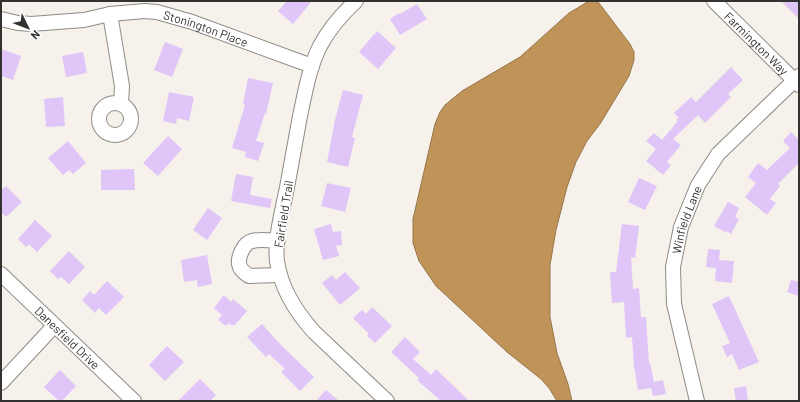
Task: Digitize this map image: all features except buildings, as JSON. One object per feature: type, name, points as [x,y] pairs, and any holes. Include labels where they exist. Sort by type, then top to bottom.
[{"type":"street","name":"Fairfield Trail","points":[[356,1],[345,11],[326,36],[312,66],[305,93],[278,240],[277,258],[280,276],[289,297],[304,321],[387,401]]},
{"type":"street","name":"Farmington Way","points":[[714,1],[797,81]]},
{"type":"street","name":"Stonington Place","points":[[1,19],[30,24],[84,20],[110,14],[145,10],[192,22],[312,66]]},
{"type":"street","points":[[110,14],[122,86],[122,104]]},
{"type":"street","name":"Winfield Lane","points":[[697,401],[674,304],[673,267],[681,226],[698,185],[718,154],[797,81]]},
{"type":"street","points":[[278,240],[252,241],[248,243],[240,253],[239,264],[242,270],[249,276],[280,276]]},
{"type":"street","name":"Danesfield Drive","points":[[1,274],[134,401]]},
{"type":"street","points":[[1,383],[54,326]]},
{"type":"shaded area","points":[[589,1],[597,1],[599,3],[630,44],[634,52],[634,60],[629,76],[600,124],[587,141],[576,162],[567,187],[556,230],[550,265],[550,317],[557,353],[568,384],[572,401],[557,401],[541,379],[507,352],[436,286],[419,261],[413,243],[413,219],[435,124],[445,105],[462,91],[520,57],[569,13]]}]
